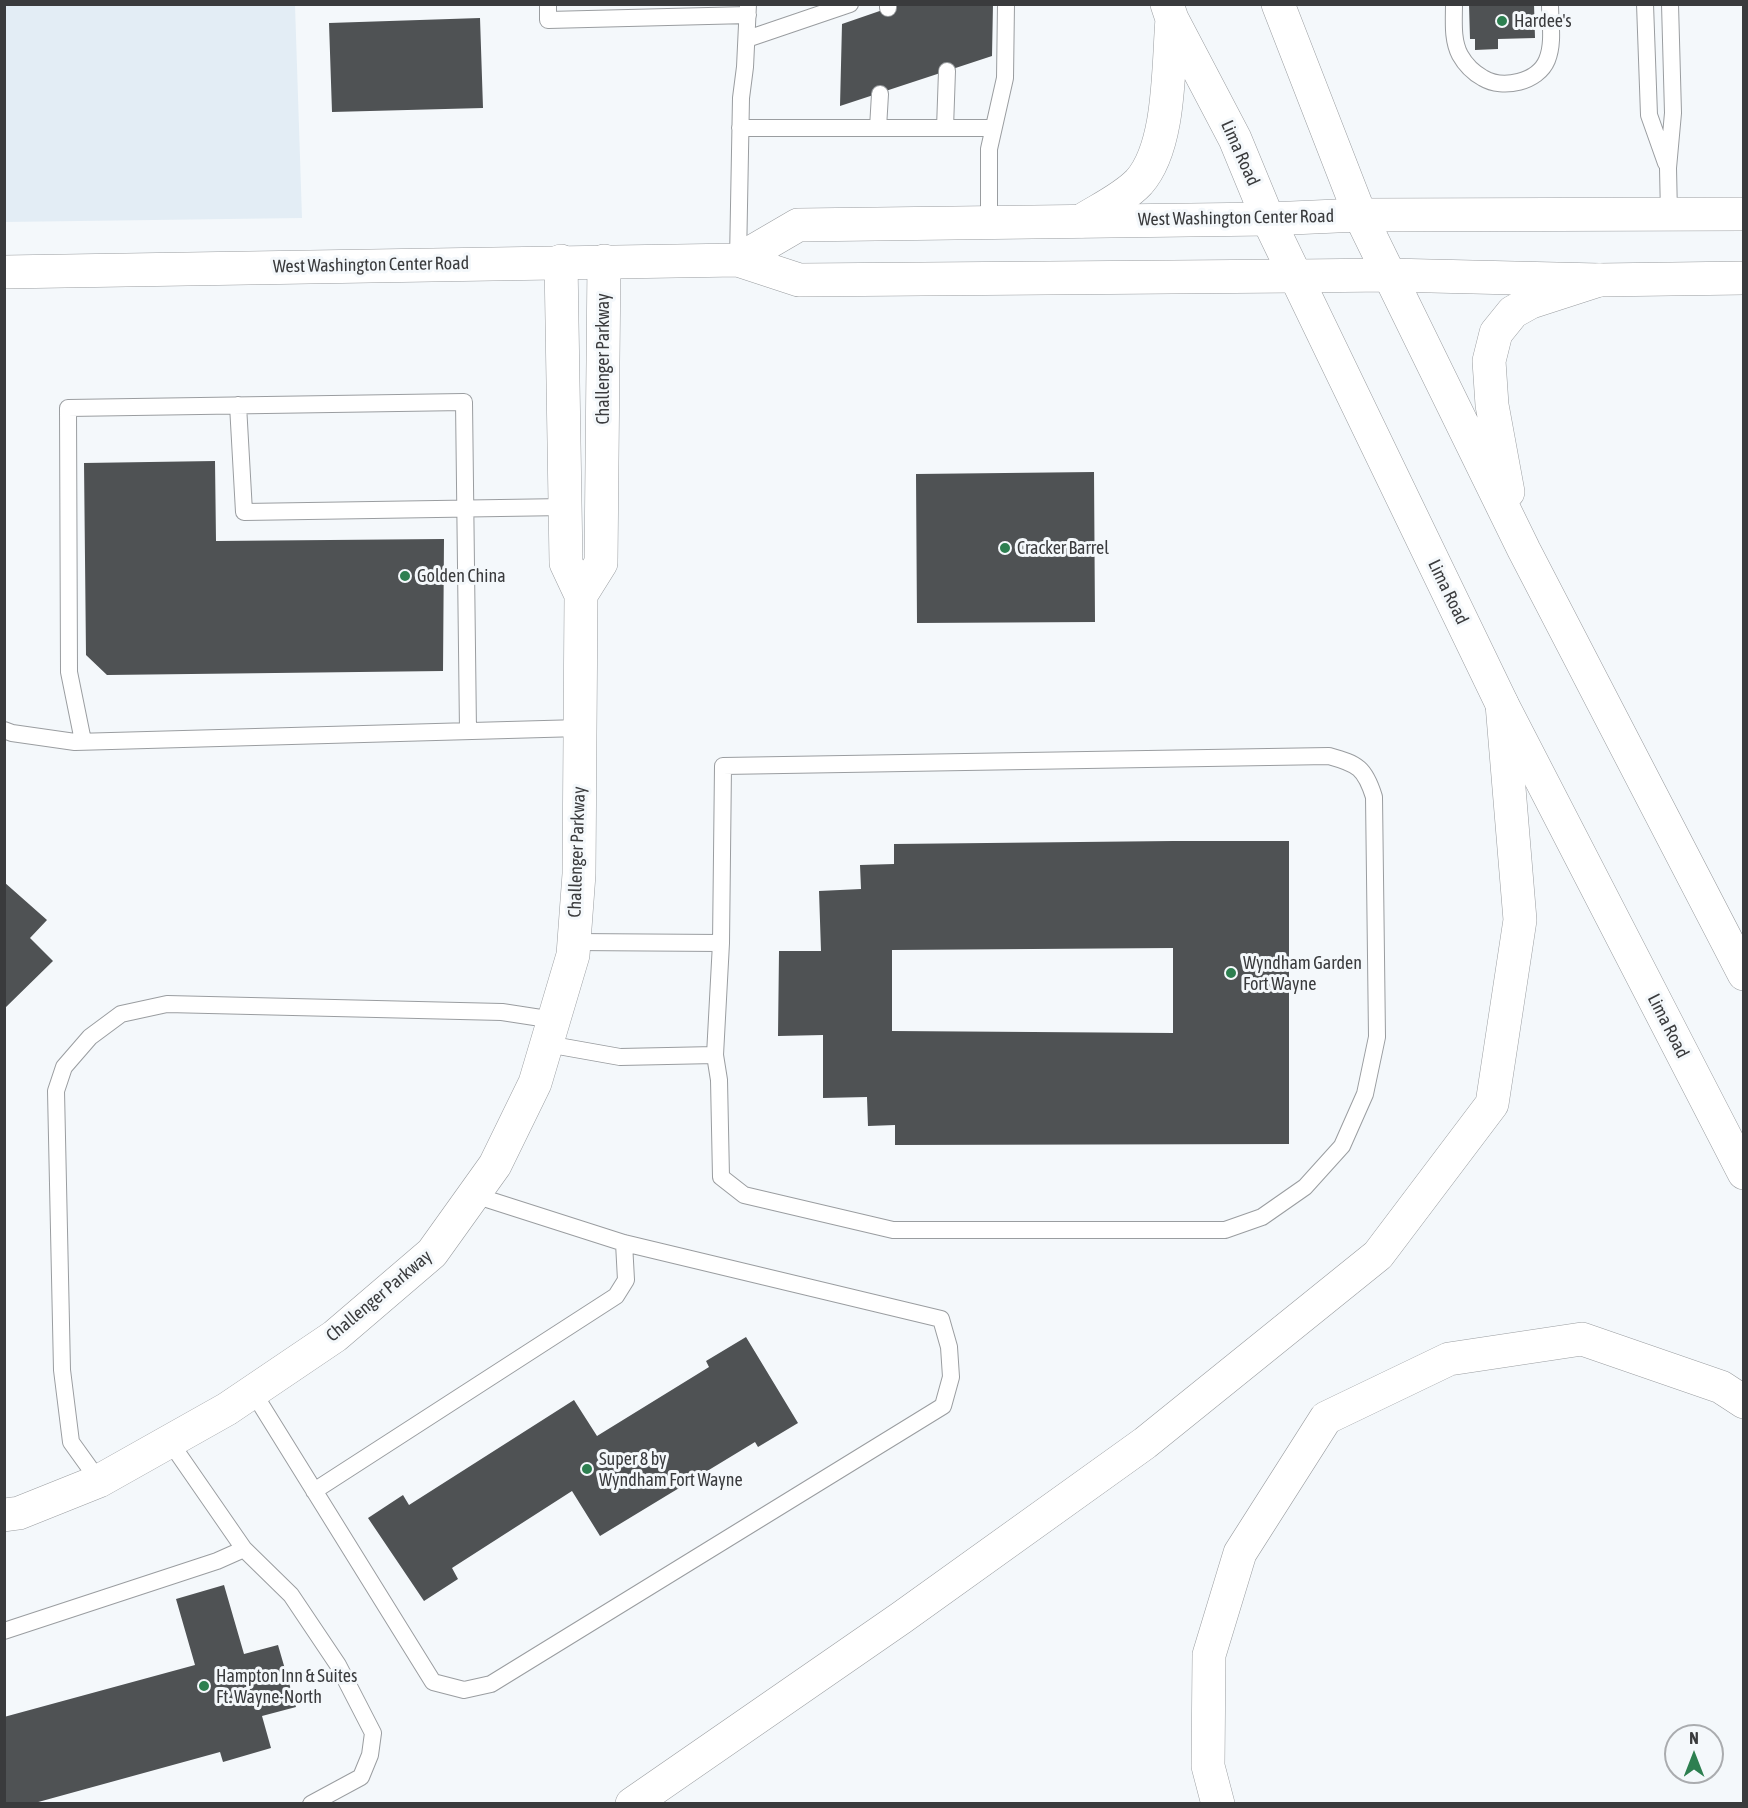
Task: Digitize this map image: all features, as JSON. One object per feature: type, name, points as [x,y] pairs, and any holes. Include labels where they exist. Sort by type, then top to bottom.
[{"type":"main road","points":[[1278,4],[1360,214],[1389,275],[1515,532],[1743,974]]},
{"type":"main road","points":[[1081,221],[1137,183],[1148,170],[1158,146],[1164,116],[1169,12]]},
{"type":"main road","name":"Lima Road","points":[[1169,12],[1235,139],[1269,219],[1502,704],[1743,1173]]},
{"type":"main road","name":"West Washington Center Road","points":[[738,260],[798,225],[1269,219],[1360,214],[1743,214]]},
{"type":"main road","name":"West Washington Center Road","points":[[4,272],[561,261],[738,260],[799,280],[1389,275],[1599,280],[1743,278]]},
{"type":"main road","name":"Challenger Parkway","points":[[4,1515],[19,1513],[99,1481],[170,1442],[252,1392],[335,1336],[432,1253],[495,1165],[535,1083],[573,955],[579,874],[581,595],[566,563],[561,261]]},
{"type":"main road","name":"Challenger Parkway","points":[[581,595],[602,563],[604,261]]},
{"type":"main road","points":[[1515,532],[1492,405],[1489,361],[1496,333],[1513,312],[1531,302],[1599,280]]},
{"type":"main road","points":[[632,1803],[901,1618],[1145,1443],[1378,1255],[1492,1104],[1520,920],[1502,704]]},
{"type":"main road","points":[[1218,1803],[1208,1766],[1209,1655],[1240,1553],[1326,1418],[1449,1359],[1582,1339],[1721,1388],[1743,1402]]},
{"type":"lane","points":[[548,4],[548,20],[748,10],[740,128],[738,260]]},
{"type":"lane","points":[[747,39],[850,4]]},
{"type":"lane","points":[[989,222],[988,149],[1005,78],[1006,4]]},
{"type":"lane","points":[[1454,4],[1455,42],[1461,55],[1469,67],[1484,79],[1502,83],[1518,82],[1535,75],[1547,63],[1551,48],[1550,4]]},
{"type":"lane","points":[[1645,4],[1649,115],[1668,168]]},
{"type":"lane","points":[[1669,214],[1668,168],[1674,113],[1670,4]]},
{"type":"lane","points":[[945,128],[947,71]]},
{"type":"lane","points":[[878,128],[880,94]]},
{"type":"lane","points":[[740,128],[993,128]]},
{"type":"lane","points":[[83,741],[69,672],[68,408],[464,402],[468,731]]},
{"type":"lane","points":[[238,405],[244,512],[565,507]]},
{"type":"lane","points":[[4,730],[75,742],[580,728]]},
{"type":"lane","points":[[1329,756],[1352,762],[1368,777],[1374,797],[1377,1037],[1365,1094],[1342,1146],[1305,1187],[1262,1217],[1225,1230],[893,1230],[744,1195],[722,1177],[716,1055],[722,943],[723,766],[1329,756]]},
{"type":"lane","points":[[574,942],[722,943]]},
{"type":"lane","points":[[99,1481],[71,1442],[62,1370],[56,1091],[64,1067],[90,1037],[121,1014],[167,1004],[502,1012],[620,1057],[716,1055]]},
{"type":"lane","points":[[252,1392],[433,1682],[464,1690],[491,1684],[943,1406],[951,1377],[950,1347],[941,1319],[624,1243],[474,1195]]},
{"type":"lane","points":[[314,1491],[616,1296],[626,1280],[624,1243]]},
{"type":"lane","points":[[170,1442],[244,1549],[291,1595],[339,1665],[372,1733],[370,1755],[362,1777],[311,1803]]},
{"type":"lane","points":[[4,1631],[217,1561],[244,1549]]},
{"type":"shaded area","points":[[4,5],[295,5],[302,218],[5,222]]},
{"type":"building","points":[[900,4],[993,4],[992,56],[840,106],[842,24]]},
{"type":"building","name":"Hardee's","points":[[1469,4],[1534,4],[1535,38],[1498,39],[1498,49],[1475,50],[1475,39],[1470,39]]},
{"type":"building","points":[[480,18],[483,108],[332,112],[329,23]]},
{"type":"building","points":[[215,461],[216,541],[444,539],[443,671],[107,675],[86,655],[84,463]]},
{"type":"building","name":"Cracker Barrel","points":[[1094,472],[1095,622],[917,623],[916,474]]},
{"type":"building","name":"Wyndham Garden Fort Wayne","points":[[1289,841],[1289,1144],[895,1145],[895,1125],[868,1126],[867,1097],[823,1098],[823,1035],[778,1036],[779,951],[821,951],[819,891],[861,889],[860,865],[894,864],[894,844]],"holes":[[[1173,948],[1173,1033],[892,1031],[892,950]]]},
{"type":"building","points":[[4,882],[47,920],[30,938],[53,961],[4,1009]]},
{"type":"building","name":"Super 8 by Wyndham Fort Wayne","points":[[746,1337],[798,1423],[758,1447],[755,1442],[600,1536],[572,1491],[452,1568],[458,1579],[424,1601],[368,1518],[403,1495],[409,1505],[574,1400],[597,1436],[709,1367],[706,1361]]},
{"type":"building","name":"Hampton Inn & Suites Ft. Wayne-North","points":[[224,1585],[244,1654],[278,1645],[296,1707],[262,1716],[271,1748],[223,1762],[220,1752],[31,1804],[4,1804],[4,1717],[195,1665],[176,1599]]},
{"type":"place","name":"Hardee's","points":[[1502,21]]},
{"type":"place","name":"Cracker Barrel","points":[[1005,548]]},
{"type":"place","name":"Golden China","points":[[405,576]]},
{"type":"place","name":"Wyndham Garden Fort Wayne","points":[[1231,973]]},
{"type":"place","name":"Super 8 by Wyndham Fort Wayne","points":[[587,1469]]},
{"type":"place","name":"Hampton Inn & Suites Ft. Wayne-North","points":[[204,1686]]}]
